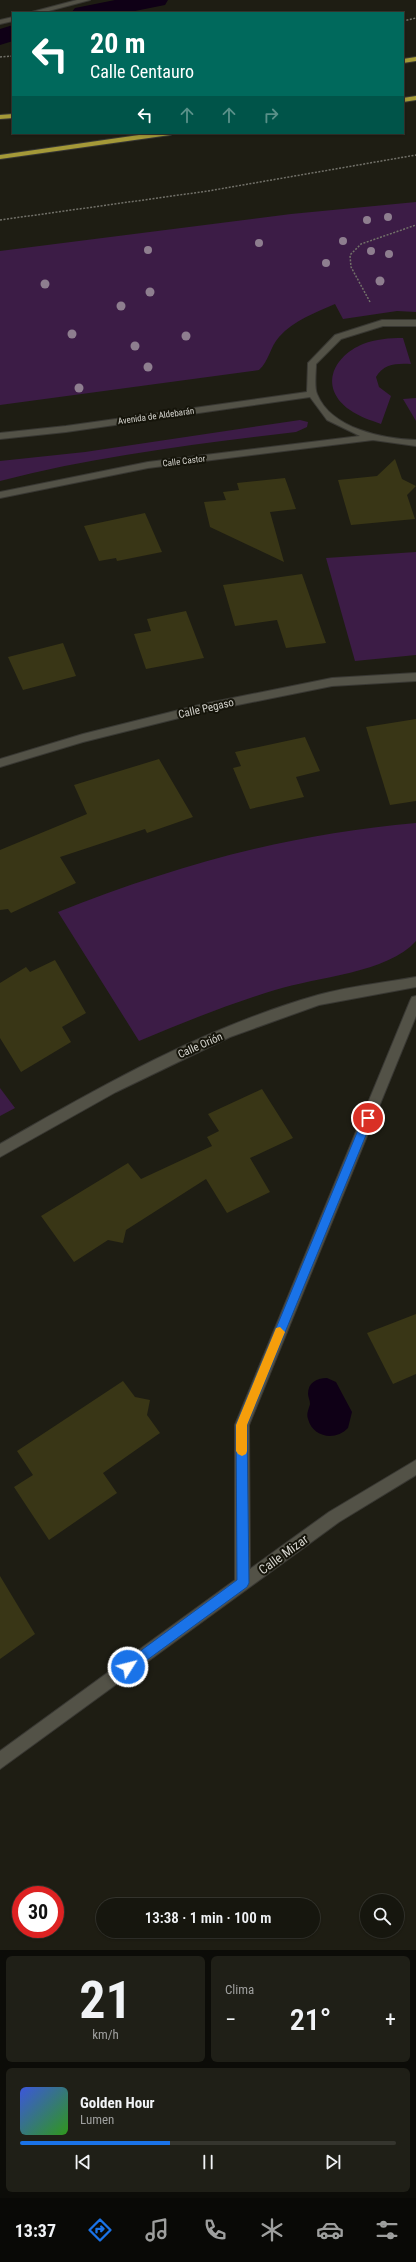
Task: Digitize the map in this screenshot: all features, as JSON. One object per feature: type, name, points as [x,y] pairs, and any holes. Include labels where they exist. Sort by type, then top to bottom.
[{"type":"highway","points":[[404,61],[416,59]]},
{"type":"highway","points":[[404,100],[416,98]]},
{"type":"highway","points":[[0,117],[12,116]]},
{"type":"highway","points":[[0,157],[163,134]]},
{"type":"street","points":[[36,12],[86,0]]},
{"type":"street","points":[[0,22],[12,19]]},
{"type":"street","points":[[416,323],[382,324],[338,337],[312,362],[312,394],[333,420],[371,438],[402,443],[416,443]]},
{"type":"street","name":"Avenida de Aldebarán","points":[[0,436],[66,429],[312,394]]},
{"type":"street","name":"Calle Castor","points":[[0,495],[148,465],[371,438]]},
{"type":"street","name":"Calle Pegaso","points":[[0,763],[83,738],[203,708],[332,682],[416,677]]},
{"type":"street","name":"Calle Orión","points":[[0,1151],[91,1098],[200,1043],[307,1004],[416,982]]},
{"type":"street","points":[[243,1583],[242,1425],[416,1000]]},
{"type":"street","name":"Calle Mizar","points":[[0,1761],[334,1517],[416,1467]]},
{"type":"path","points":[[404,21],[416,18]]},
{"type":"path","points":[[0,57],[12,56]]},
{"type":"path","points":[[0,220],[147,200],[344,169],[416,155]]},
{"type":"path","points":[[373,308],[351,267],[350,255],[361,244],[416,225]]},
{"type":"shaded area","points":[[416,202],[416,312],[397,311],[343,319],[335,304],[298,321],[285,331],[273,345],[265,362],[259,370],[0,405],[0,251],[291,214]]},
{"type":"shaded area","points":[[403,338],[411,364],[391,365],[382,369],[376,377],[379,387],[391,396],[381,424],[350,410],[340,401],[332,383],[333,374],[337,365],[352,350],[363,344],[383,339]]},
{"type":"shaded area","points":[[416,398],[416,421],[403,399]]},
{"type":"shaded area","points":[[300,420],[308,422],[307,427],[296,432],[184,446],[73,464],[0,481],[0,461],[85,452]]},
{"type":"shaded area","points":[[416,552],[416,655],[355,661],[326,558]]},
{"type":"shaded area","points":[[416,823],[416,941],[404,952],[370,967],[350,973],[292,985],[241,1001],[139,1041],[58,912],[146,880],[234,854],[323,835]]},
{"type":"shaded area","points":[[0,1088],[15,1108],[0,1116]]},
{"type":"shaded area","points":[[327,1378],[336,1382],[352,1412],[348,1428],[337,1435],[331,1436],[320,1434],[311,1425],[307,1417],[310,1404],[308,1394],[309,1387],[316,1380]]},
{"type":"building","points":[[395,459],[402,479],[416,486],[407,495],[415,519],[351,525],[338,480],[377,476]]},
{"type":"building","points":[[285,478],[296,509],[270,512],[284,562],[210,527],[204,502],[226,500],[223,492],[239,490],[237,483]]},
{"type":"building","points":[[145,513],[162,552],[117,561],[116,558],[99,561],[84,526]]},
{"type":"building","points":[[302,574],[326,643],[286,648],[277,620],[235,626],[223,585]]},
{"type":"building","points":[[186,611],[204,658],[146,669],[134,634],[151,631],[147,619]]},
{"type":"building","points":[[63,643],[76,676],[23,690],[8,657]]},
{"type":"building","points":[[416,719],[416,801],[390,805],[366,727]]},
{"type":"building","points":[[305,737],[320,771],[296,777],[304,797],[250,809],[233,768],[241,766],[235,752]]},
{"type":"building","points":[[159,759],[193,817],[147,833],[145,829],[60,857],[76,883],[11,913],[8,909],[0,910],[0,850],[87,814],[74,785]]},
{"type":"building","points":[[55,960],[86,1013],[62,1027],[71,1042],[21,1072],[0,1038],[0,983],[26,967],[30,972]]},
{"type":"building","points":[[262,1089],[293,1138],[250,1158],[270,1192],[227,1213],[206,1179],[126,1230],[123,1243],[108,1240],[74,1262],[41,1216],[128,1163],[141,1179],[212,1146],[207,1137],[219,1131],[208,1114]]},
{"type":"building","points":[[416,1314],[416,1374],[393,1384],[367,1333]]},
{"type":"building","points":[[123,1381],[135,1397],[150,1400],[147,1415],[160,1433],[103,1473],[117,1493],[49,1540],[14,1487],[33,1475],[17,1451]]},
{"type":"building","points":[[0,1576],[35,1634],[0,1659]]},
{"type":"waterway","points":[[90,12],[156,0]]},
{"type":"waterway","points":[[0,37],[12,33]]},
{"type":"slow traffic","points":[[242,1451],[242,1425],[280,1332]]},
{"type":"route","points":[[128,1667],[243,1583],[242,1425],[368,1118]]}]
